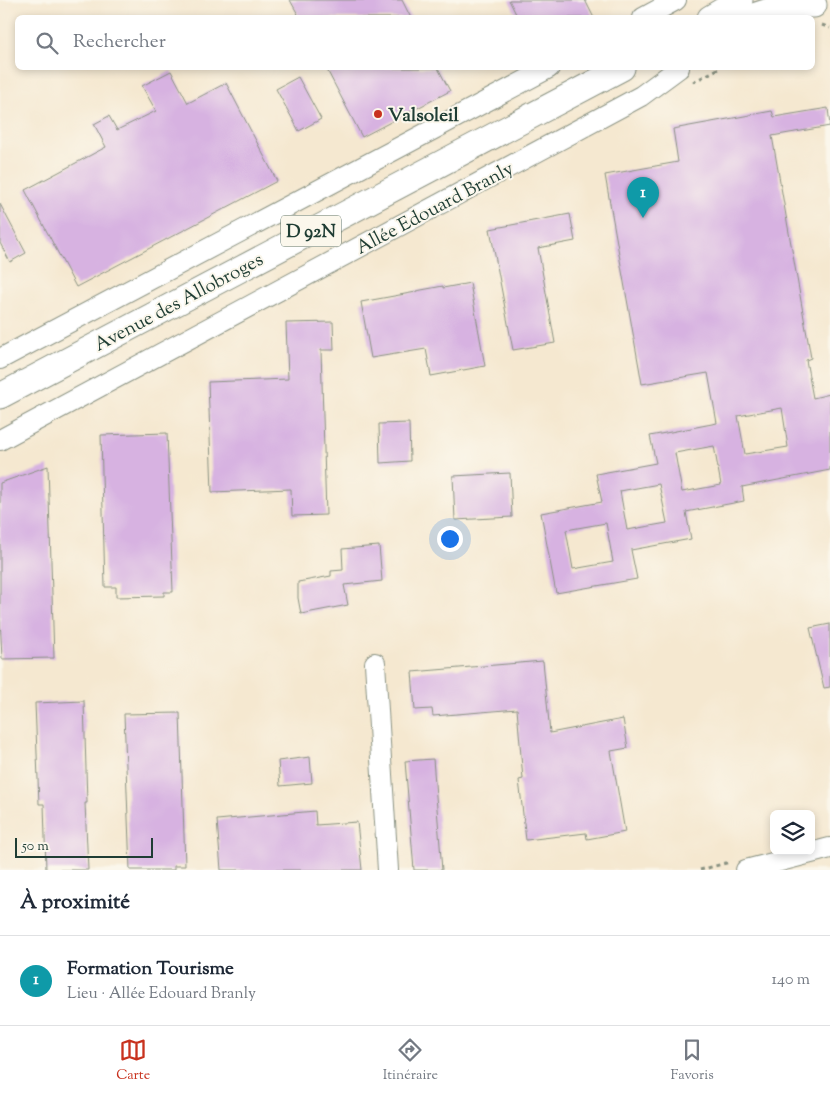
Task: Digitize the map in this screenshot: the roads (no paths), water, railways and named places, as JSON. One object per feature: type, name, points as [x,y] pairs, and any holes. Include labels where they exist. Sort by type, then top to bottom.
[{"type":"main road","points":[[715,15],[740,0]]},
{"type":"main road","points":[[757,15],[777,8],[798,5],[818,7]]},
{"type":"main road","name":"Avenue des Allobroges","points":[[0,396],[618,70]]},
{"type":"street","points":[[648,15],[676,0]]},
{"type":"street","points":[[0,359],[545,70]]},
{"type":"street","name":"Allée Edouard Branly","points":[[0,440],[641,96],[676,70]]},
{"type":"street","points":[[375,663],[388,870]]},
{"type":"street","points":[[746,870],[830,848]]},
{"type":"place","name":"Valsoleil","points":[[378,114]]},
{"type":"place","name":"Formation Tourisme","points":[[643,218]]}]
